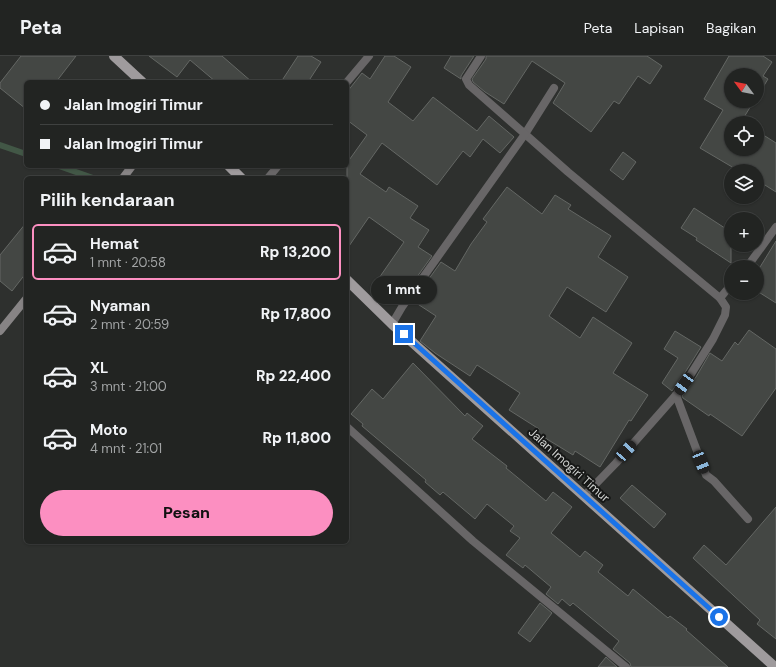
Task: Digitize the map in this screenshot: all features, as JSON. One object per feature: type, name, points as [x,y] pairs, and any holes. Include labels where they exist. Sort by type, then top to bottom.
[{"type":"main road","points":[[114,56],[140,80]]},
{"type":"main road","points":[[231,168],[239,176]]},
{"type":"main road","name":"Jalan Imogiri Timur","points":[[349,282],[392,324],[775,667]]},
{"type":"main road","points":[[0,331],[24,301]]},
{"type":"street","points":[[349,80],[369,56]]},
{"type":"street","points":[[481,56],[466,79],[469,85],[568,172],[720,298],[726,307],[725,315],[713,339],[676,395],[616,463],[584,496]]},
{"type":"street","points":[[392,324],[402,307],[525,134],[554,88]]},
{"type":"street","points":[[270,176],[276,168]]},
{"type":"street","points":[[752,260],[776,226]]},
{"type":"street","points":[[720,298],[724,293]]},
{"type":"street","points":[[676,395],[706,475],[714,481],[748,519]]},
{"type":"street","points":[[349,429],[473,542],[626,667]]},
{"type":"building","points":[[21,56],[76,56],[58,80],[24,80],[24,107],[0,88],[0,83]]},
{"type":"building","points":[[149,56],[222,56],[250,80],[214,80],[190,60],[177,77]]},
{"type":"building","points":[[298,56],[311,56],[321,62],[309,80],[282,80]]},
{"type":"building","points":[[385,56],[394,56],[411,67],[388,102],[413,121],[433,97],[477,131],[489,116],[514,137],[500,153],[483,139],[470,157],[463,151],[437,185],[382,143],[360,174],[386,192],[389,187],[418,206],[410,218],[429,230],[418,247],[432,256],[404,295],[379,278],[404,242],[369,217],[349,246],[349,176],[347,176],[347,168],[349,168],[349,160],[367,135],[349,122],[349,89],[362,73],[370,79]]},
{"type":"building","points":[[451,56],[474,56],[461,76],[461,79],[444,68]]},
{"type":"building","points":[[486,56],[647,56],[662,66],[650,84],[638,76],[619,104],[614,101],[591,132],[553,103],[565,83],[532,61],[504,104],[485,92],[473,82],[472,79],[486,59]]},
{"type":"building","points":[[729,56],[763,56],[772,62],[764,74],[764,68],[724,68],[724,108],[750,108],[745,116],[724,116],[724,156],[764,156],[764,135],[776,143],[776,192],[764,184],[764,164],[727,164],[700,148],[723,110],[704,99]]},
{"type":"building","points":[[764,77],[768,79],[764,86]]},
{"type":"building","points":[[623,152],[636,162],[623,180],[610,170]]},
{"type":"building","points":[[507,187],[542,214],[555,195],[571,205],[568,209],[611,236],[598,257],[628,277],[606,312],[567,287],[549,316],[580,338],[593,317],[632,343],[613,373],[648,395],[631,421],[629,420],[600,467],[575,451],[573,455],[537,433],[539,429],[509,410],[520,393],[477,365],[470,376],[435,353],[420,341],[436,316],[413,301],[441,262],[455,271],[471,244],[487,222],[483,219]]},
{"type":"building","points":[[694,208],[724,227],[724,252],[731,252],[731,260],[726,260],[681,228]]},
{"type":"building","points":[[24,225],[24,276],[12,291],[0,281],[0,255]]},
{"type":"building","points":[[776,241],[776,303],[764,295],[764,261]]},
{"type":"building","points":[[749,330],[776,349],[776,388],[742,436],[710,414],[709,416],[682,396],[696,377],[710,353],[722,361],[735,342],[738,345]]},
{"type":"building","points":[[675,331],[701,347],[672,391],[662,383],[678,358],[664,349]]},
{"type":"building","points":[[413,363],[465,416],[467,413],[483,426],[472,439],[507,466],[506,468],[546,501],[553,492],[572,507],[551,533],[580,557],[585,551],[603,565],[598,572],[628,596],[633,589],[668,618],[670,616],[687,629],[686,630],[728,667],[631,667],[630,663],[613,649],[619,641],[573,603],[570,606],[562,599],[558,604],[546,594],[551,587],[525,565],[523,568],[506,555],[520,538],[510,531],[514,526],[487,504],[475,519],[443,492],[440,495],[425,482],[426,480],[362,426],[363,424],[351,414],[372,389],[383,399]]},
{"type":"building","points":[[632,485],[666,514],[654,528],[620,498]]},
{"type":"building","points":[[776,507],[776,639],[757,624],[760,620],[693,558],[704,545],[726,565]]},
{"type":"building","points":[[540,603],[552,613],[530,642],[518,633]]},
{"type":"building","points":[[606,657],[617,667],[598,667]]},
{"type":"waterway","points":[[0,145],[24,153]]},
{"type":"waterway","points":[[65,168],[87,176]]},
{"type":"route","points":[[404,334],[719,617]]}]
